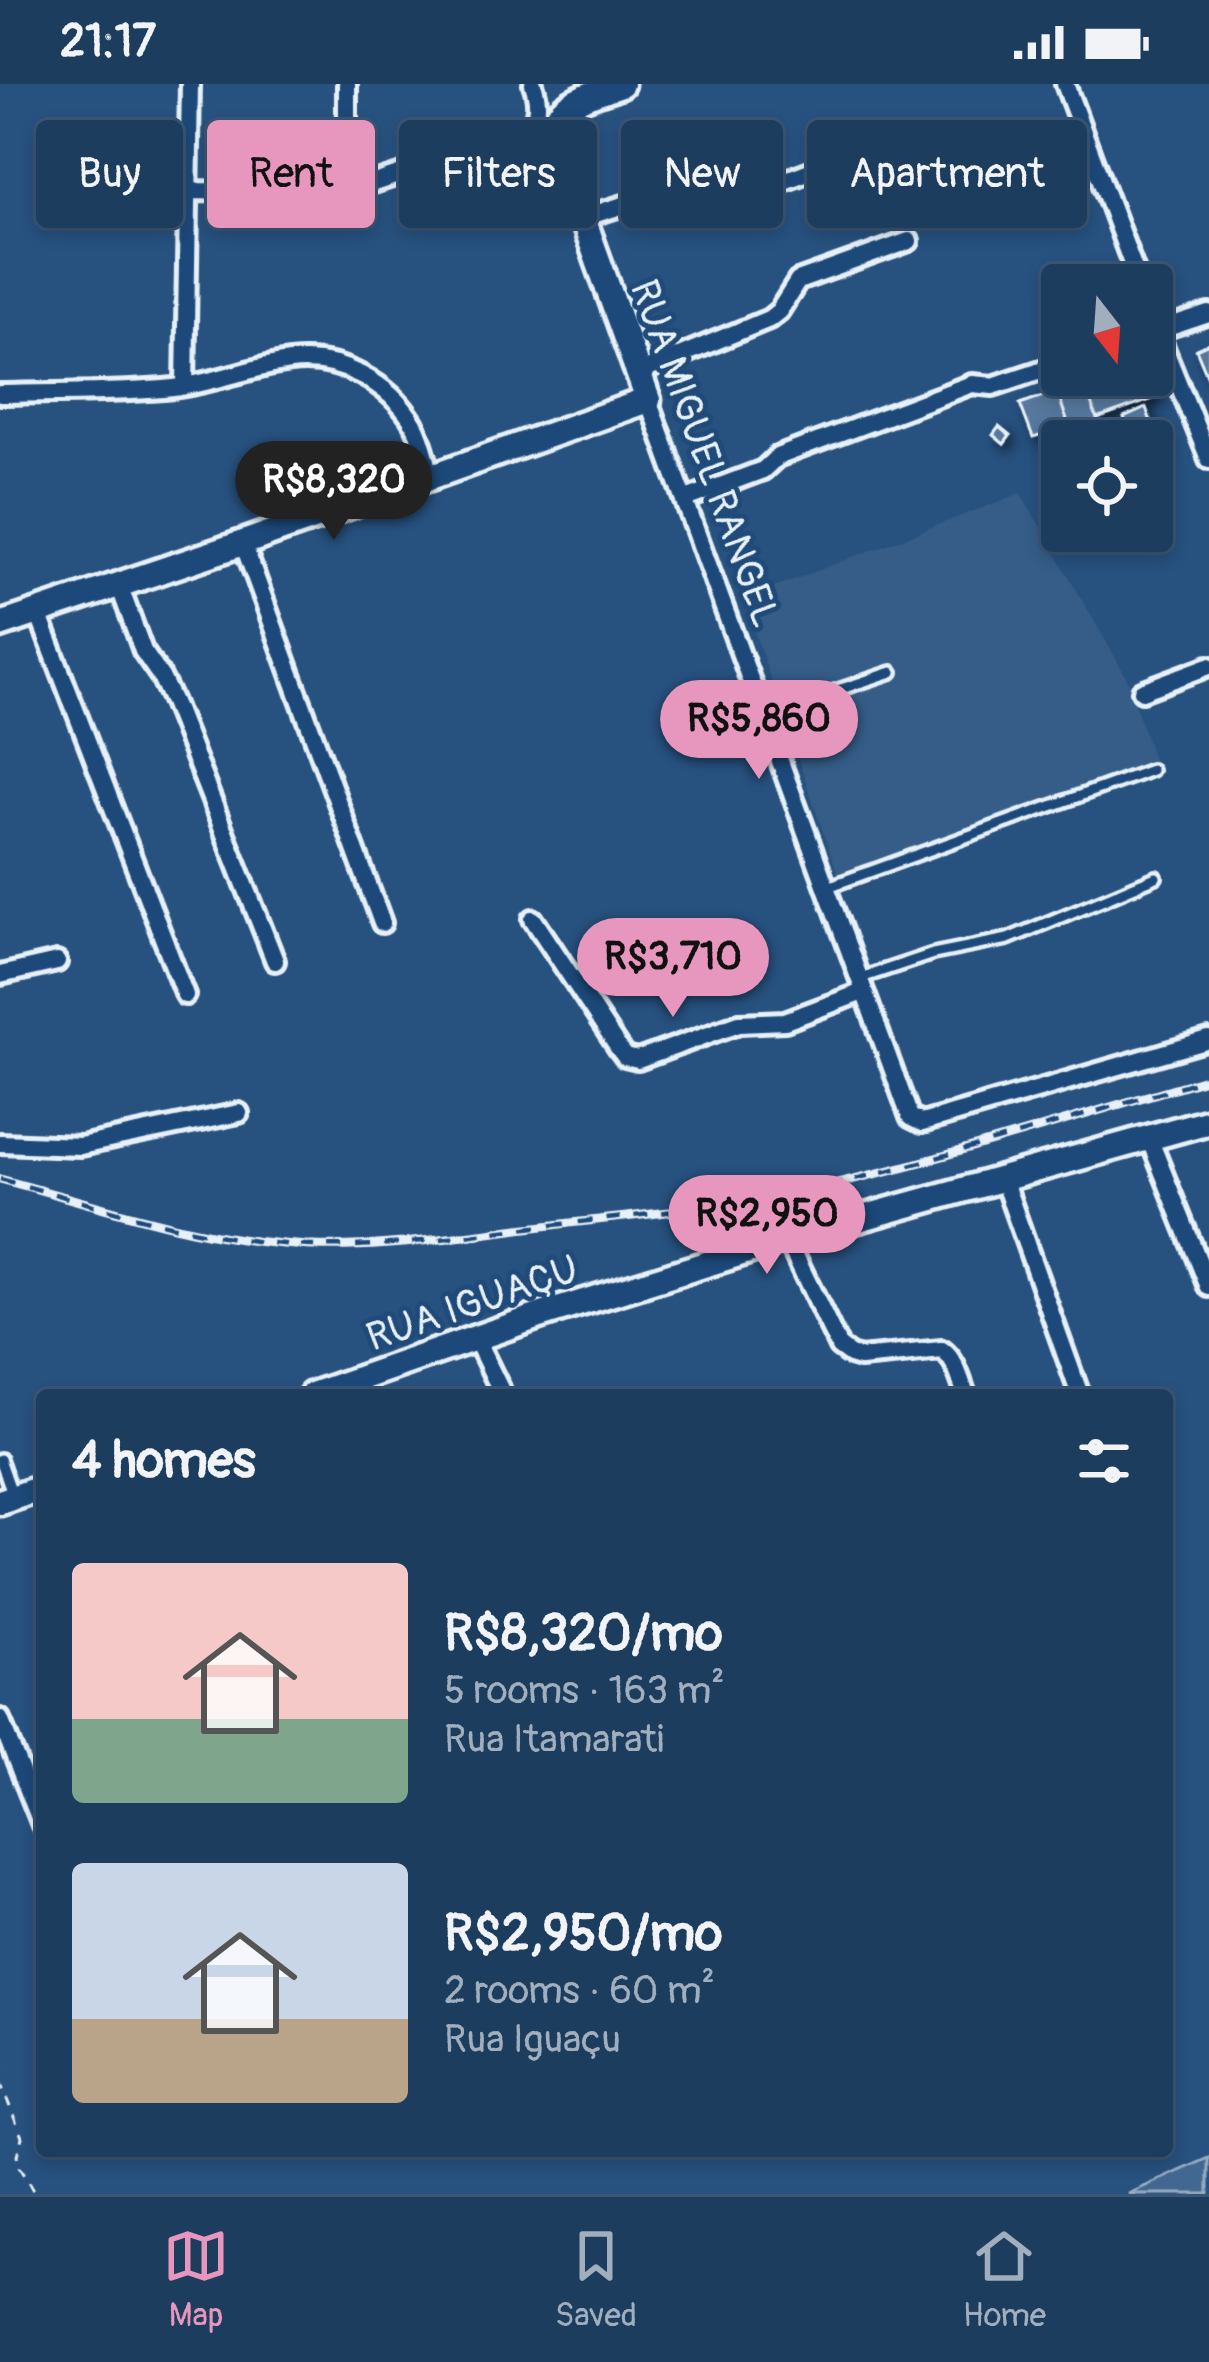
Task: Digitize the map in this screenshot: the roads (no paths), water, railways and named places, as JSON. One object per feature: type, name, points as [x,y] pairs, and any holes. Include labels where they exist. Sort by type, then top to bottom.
[{"type":"main road","points":[[554,120],[565,106],[621,84]]},
{"type":"main road","name":"RUA MIGUEL RANGEL","points":[[586,228],[648,400]]},
{"type":"main road","points":[[0,625],[648,400]]},
{"type":"main road","name":"RUA IGUAÇU","points":[[329,1389],[475,1337],[787,1239],[1209,1120]]},
{"type":"main road","points":[[7,1500],[36,1490]]},
{"type":"street","points":[[185,386],[190,84]]},
{"type":"street","points":[[347,84],[348,120]]},
{"type":"street","points":[[1065,84],[1132,264]]},
{"type":"street","points":[[536,91],[549,106],[565,106]]},
{"type":"street","points":[[597,213],[682,187],[699,208],[707,210],[807,172]]},
{"type":"street","points":[[187,191],[207,191]]},
{"type":"street","points":[[638,373],[775,315],[798,281],[909,241]]},
{"type":"street","points":[[1173,323],[1209,314]]},
{"type":"street","points":[[0,394],[185,386],[286,362],[352,369],[402,407],[417,429],[431,476]]},
{"type":"street","points":[[686,500],[763,470],[777,458],[972,384],[993,386],[1041,370]]},
{"type":"street","points":[[1173,373],[1209,459]]},
{"type":"street","name":"RUA MIGUEL RANGEL","points":[[648,400],[910,1118],[917,1123],[1209,1040]]},
{"type":"street","points":[[243,543],[382,922]]},
{"type":"street","points":[[119,585],[142,651],[173,702],[275,961]]},
{"type":"street","points":[[38,613],[185,995]]},
{"type":"street","points":[[1142,692],[1209,666]]},
{"type":"street","points":[[532,919],[619,1049],[632,1060],[739,1023],[785,1021],[862,985]]},
{"type":"street","points":[[0,975],[57,962]]},
{"type":"street","points":[[0,1143],[80,1146],[239,1113]]},
{"type":"street","points":[[1149,1138],[1209,1287]]},
{"type":"street","points":[[1003,1179],[1078,1389]]},
{"type":"street","points":[[787,1239],[839,1347],[860,1358],[942,1350],[950,1356],[964,1389]]},
{"type":"street","points":[[475,1337],[500,1389]]},
{"type":"street","points":[[0,1719],[36,1810]]},
{"type":"lane","points":[[763,715],[892,672]]},
{"type":"lane","points":[[826,887],[1151,770]]},
{"type":"lane","points":[[862,985],[933,954],[1008,939],[1156,877]]},
{"type":"lane","points":[[0,1459],[7,1500]]},
{"type":"railway","points":[[0,1179],[140,1218],[247,1240],[313,1246],[405,1243],[806,1190],[958,1152],[1209,1078]]}]
